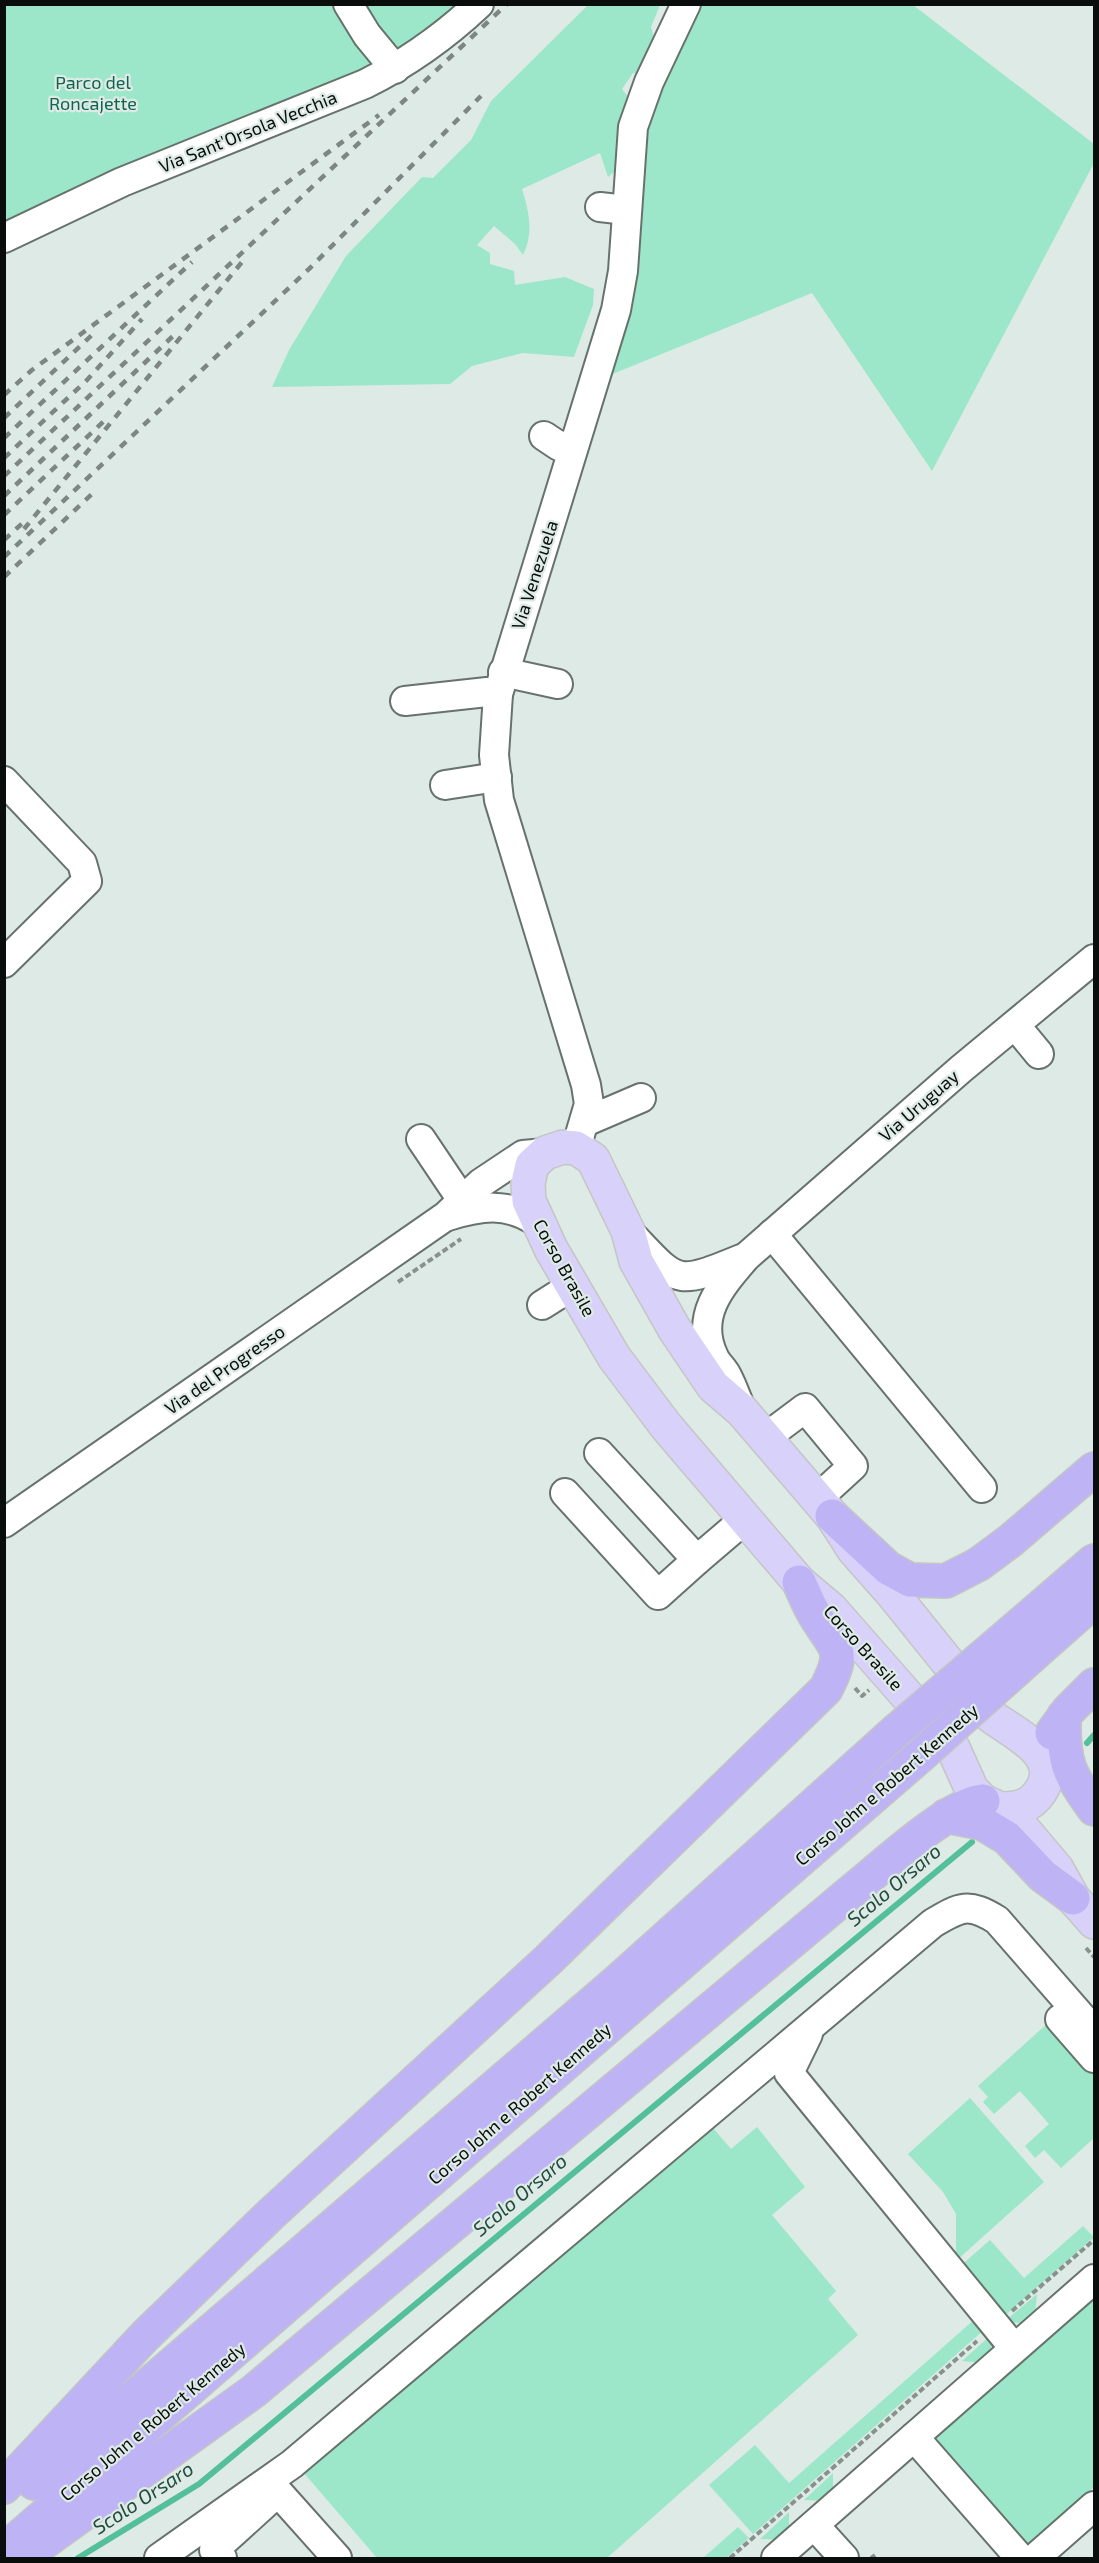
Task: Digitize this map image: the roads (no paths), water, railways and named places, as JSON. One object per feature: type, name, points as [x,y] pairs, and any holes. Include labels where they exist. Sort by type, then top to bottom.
[{"type":"highway","points":[[824,1507],[888,1568],[910,1580],[946,1581],[971,1569],[1010,1541],[1095,1469]]},
{"type":"highway","points":[[1024,1642],[1095,1561]]},
{"type":"highway","points":[[4,2487],[107,2375],[170,2312],[270,2215],[548,1960],[826,1689],[837,1667],[838,1654],[835,1643],[815,1616],[799,1582]]},
{"type":"highway","points":[[1024,1642],[1095,1601]]},
{"type":"highway","name":"Corso John e Robert Kennedy","points":[[4,2509],[619,1980],[896,1731],[1024,1642]]},
{"type":"highway","name":"Corso John e Robert Kennedy","points":[[4,2551],[920,1756],[1024,1642]]},
{"type":"highway","points":[[1038,1756],[1064,1716],[1095,1685]]},
{"type":"highway","points":[[1064,1716],[1065,1755],[1070,1775],[1095,1809]]},
{"type":"highway","points":[[22,2559],[254,2391],[843,1899],[946,1816],[971,1802],[992,1805]]},
{"type":"highway","points":[[946,1816],[982,1823],[1007,1838],[1043,1876],[1084,1910]]},
{"type":"main road","name":"Corso Brasile","points":[[568,1141],[532,1165],[528,1183],[530,1201],[536,1221],[614,1357],[666,1426],[799,1582],[831,1609],[952,1748],[965,1778],[992,1805],[1019,1824],[1057,1869],[1084,1910]]},
{"type":"main road","points":[[568,1141],[593,1159],[628,1231],[636,1261],[675,1330],[713,1386],[742,1411],[824,1507],[854,1550],[992,1716],[1038,1756],[1095,1828]]},
{"type":"main road","points":[[992,1805],[1021,1808],[1035,1800],[1044,1786],[1038,1756]]},
{"type":"street","points":[[348,4],[367,35],[395,69]]},
{"type":"street","name":"Via Sant'Orsola Vecchia","points":[[4,238],[122,182],[354,89],[395,69],[428,47],[479,4]]},
{"type":"street","name":"Via Venezuela","points":[[568,1141],[589,1104],[586,1085],[499,800],[494,755],[501,683],[616,310],[623,271],[613,209],[633,127],[649,82],[687,4]]},
{"type":"street","points":[[544,435],[560,446],[574,445]]},
{"type":"street","points":[[405,701],[487,692],[501,683],[558,684]]},
{"type":"street","points":[[445,785],[496,777]]},
{"type":"street","points":[[4,781],[82,863],[87,881],[4,963]]},
{"type":"street","name":"Via Uruguay","points":[[742,1411],[727,1376],[714,1357],[707,1323],[718,1290],[746,1257],[772,1234],[961,1069],[1095,959]]},
{"type":"street","points":[[1015,1025],[1039,1054]]},
{"type":"street","name":"Via del Progresso","points":[[4,1523],[460,1216],[481,1183],[523,1155],[568,1141],[606,1115],[641,1098]]},
{"type":"street","points":[[421,1139],[460,1216],[489,1206],[526,1214],[536,1221]]},
{"type":"street","name":"Via Uruguay","points":[[628,1231],[658,1264],[673,1275],[689,1278],[746,1257]]},
{"type":"street","points":[[772,1234],[982,1488]]},
{"type":"street","points":[[542,1305],[572,1286]]},
{"type":"street","points":[[765,1438],[805,1408],[853,1466],[824,1507]]},
{"type":"street","points":[[599,1453],[697,1560]]},
{"type":"street","points":[[565,1493],[658,1595],[745,1519]]},
{"type":"street","points":[[159,2559],[292,2464],[933,1923],[958,1908],[981,1910],[997,1920],[1095,2031]]},
{"type":"street","points":[[1045,2002],[1095,2058]]},
{"type":"street","points":[[813,2024],[789,2073],[1014,2348]]},
{"type":"street","points":[[776,2559],[1095,2279]]},
{"type":"street","points":[[914,2438],[1020,2559]]},
{"type":"street","points":[[222,2559],[214,2550],[278,2492],[337,2559]]},
{"type":"street","points":[[1035,2559],[1095,2506]]},
{"type":"street","points":[[814,2525],[844,2559]]},
{"type":"waterway","name":"Scolo Orsaro","points":[[1087,1743],[1094,1735]]},
{"type":"waterway","name":"Scolo Orsaro","points":[[78,2558],[199,2484],[972,1842]]},
{"type":"railway","points":[[4,476],[507,4]]},
{"type":"railway","points":[[4,557],[311,267],[481,96]]},
{"type":"railway","points":[[4,395],[32,370],[379,115]]},
{"type":"railway","points":[[4,438],[192,262]]},
{"type":"railway","points":[[24,529],[242,262]]},
{"type":"railway","points":[[4,458],[87,380],[142,319]]},
{"type":"railway","points":[[4,418],[93,334]]},
{"type":"railway","points":[[4,496],[173,336]]},
{"type":"railway","points":[[4,515],[104,421]]},
{"type":"railway","points":[[4,577],[93,493]]},
{"type":"railway","points":[[4,540],[27,519]]},
{"type":"park label","name":"Parco del Roncajette","points":[[93,94]]}]
